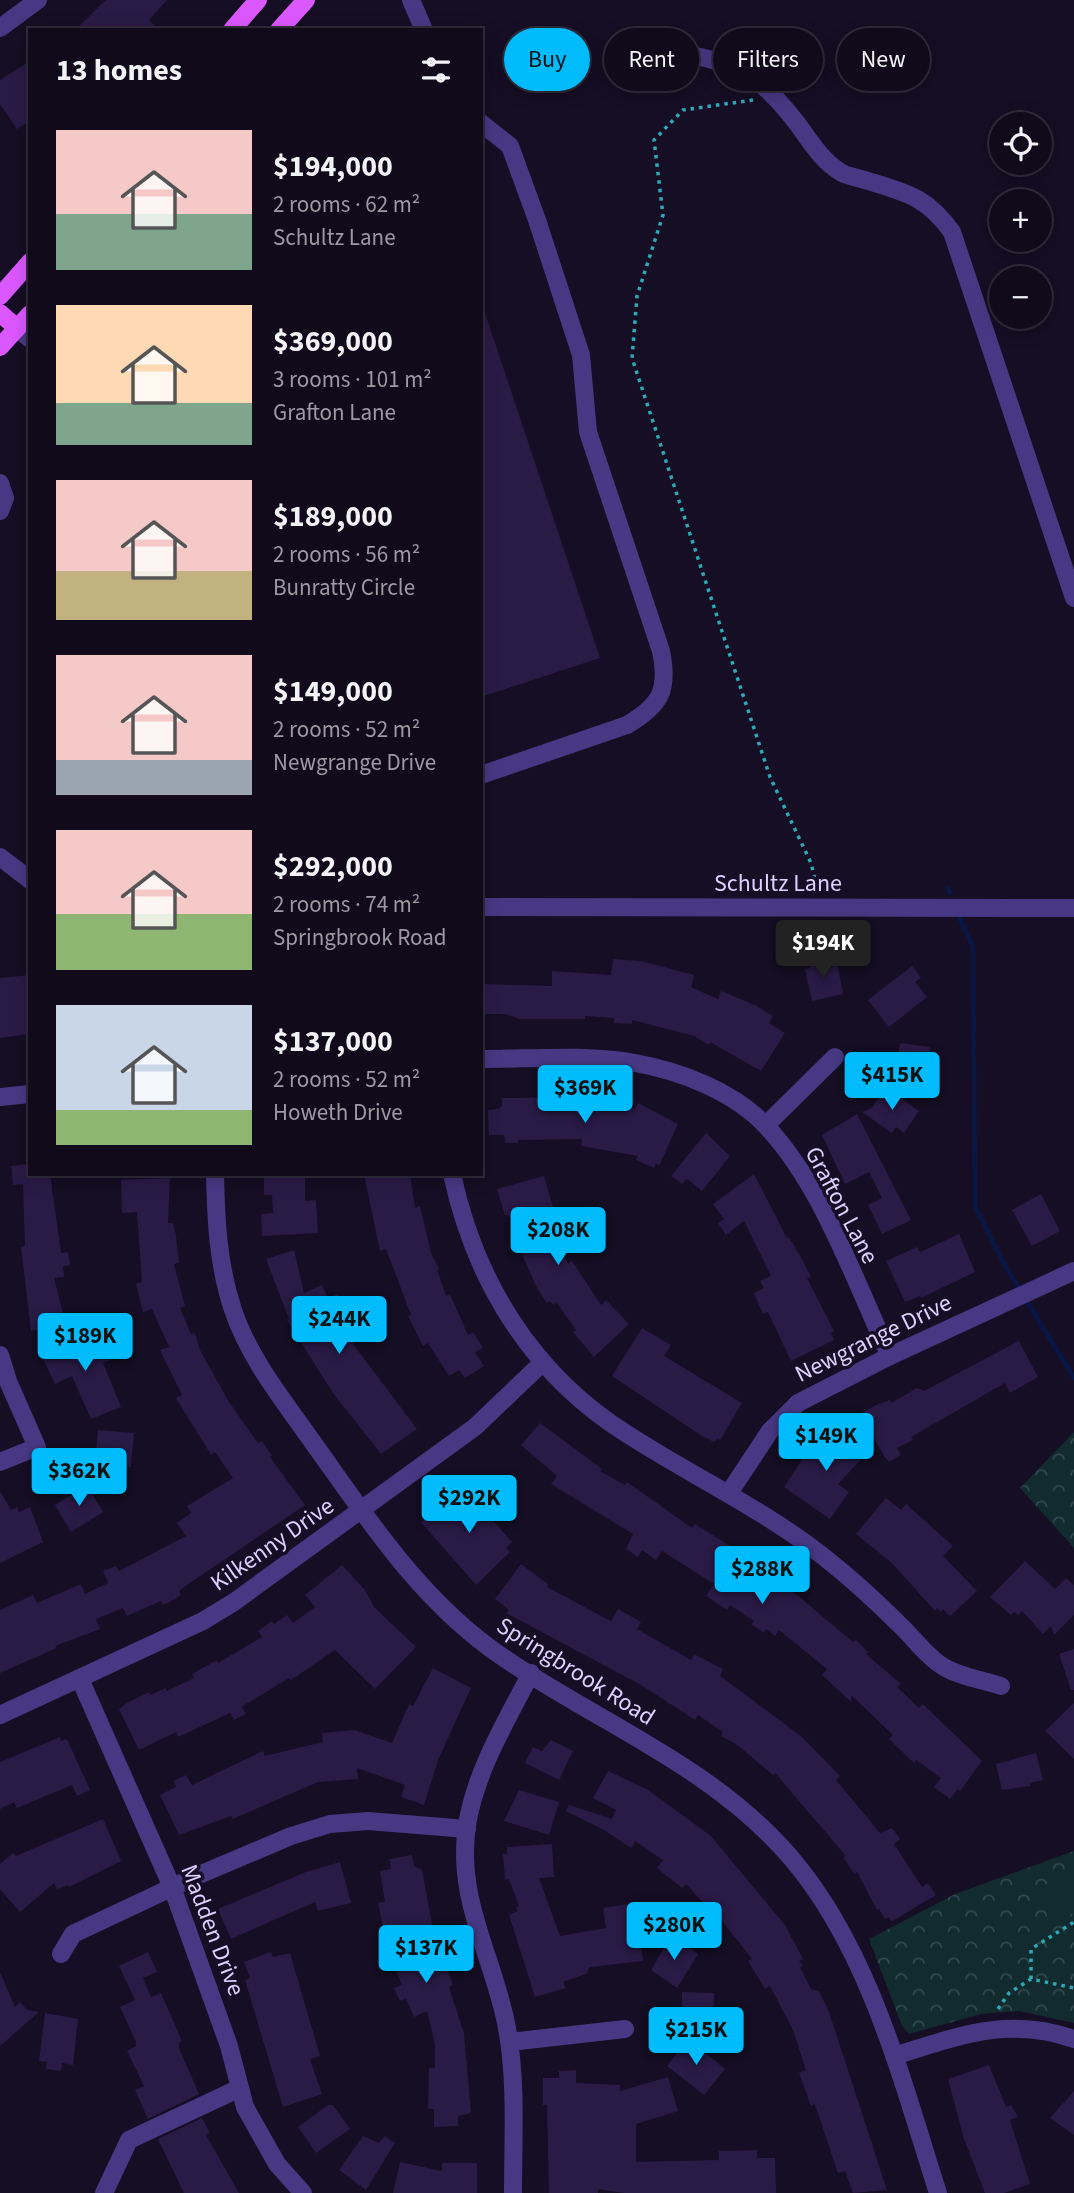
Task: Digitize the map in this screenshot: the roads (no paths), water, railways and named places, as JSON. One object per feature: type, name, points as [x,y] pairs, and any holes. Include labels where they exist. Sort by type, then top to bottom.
[{"type":"main road","points":[[234,28],[258,0]]},
{"type":"main road","points":[[281,28],[306,0]]},
{"type":"main road","points":[[0,296],[28,264]]},
{"type":"main road","points":[[0,313],[23,333],[0,347]]},
{"type":"street","points":[[0,28],[38,0]]},
{"type":"street","points":[[411,0],[423,28]]},
{"type":"street","points":[[699,57],[727,63],[761,82],[811,145],[842,173],[905,192],[935,209],[952,232],[1074,598]]},
{"type":"street","points":[[483,125],[510,146],[537,220],[581,355],[588,432],[661,651],[666,675],[660,698],[646,714],[627,725],[483,774]]},
{"type":"street","points":[[0,484],[5,498],[0,511]]},
{"type":"street","points":[[0,856],[28,878]]},
{"type":"street","name":"Schultz Lane","points":[[483,908],[1074,908]]},
{"type":"street","points":[[766,1125],[835,1057]]},
{"type":"street","name":"Grafton Lane","points":[[483,1059],[635,1062],[683,1075],[712,1088],[766,1125],[791,1158],[817,1200],[890,1356]]},
{"type":"street","points":[[0,1097],[28,1094]]},
{"type":"street","name":"Springbrook Road","points":[[215,1176],[216,1237],[224,1280],[239,1324],[265,1375],[361,1510],[420,1587],[460,1626],[506,1660],[705,1779],[750,1815],[793,1860],[825,1905],[874,2001],[938,2193]]},
{"type":"street","points":[[453,1176],[472,1247],[490,1284],[519,1334],[541,1364],[561,1384],[626,1434],[729,1493],[823,1556],[874,1599],[942,1666],[1001,1686]]},
{"type":"street","name":"Newgrange Drive","points":[[729,1493],[770,1431],[798,1403],[998,1304],[1074,1271]]},
{"type":"street","points":[[0,1355],[8,1381],[37,1447],[0,1462]]},
{"type":"street","name":"Kilkenny Drive","points":[[0,1715],[203,1621],[475,1427],[541,1364]]},
{"type":"street","points":[[513,2193],[513,2062],[510,2042],[472,1917],[466,1873],[467,1829],[485,1763],[531,1673]]},
{"type":"street","name":"Madden Drive","points":[[80,1679],[172,1887],[225,2033],[245,2107],[261,2140],[277,2164],[303,2193]]},
{"type":"street","points":[[61,1954],[74,1934],[172,1887],[291,1836],[330,1824],[368,1821],[467,1829]]},
{"type":"street","points":[[894,2056],[967,2034],[1002,2028],[1049,2031],[1074,2039]]},
{"type":"street","points":[[510,2042],[625,2029]]},
{"type":"street","points":[[104,2193],[129,2140],[240,2088]]},
{"type":"waterway","points":[[948,888],[950,893]]},
{"type":"waterway","points":[[960,919],[973,947],[975,1206],[1004,1264],[1074,1378]]}]
